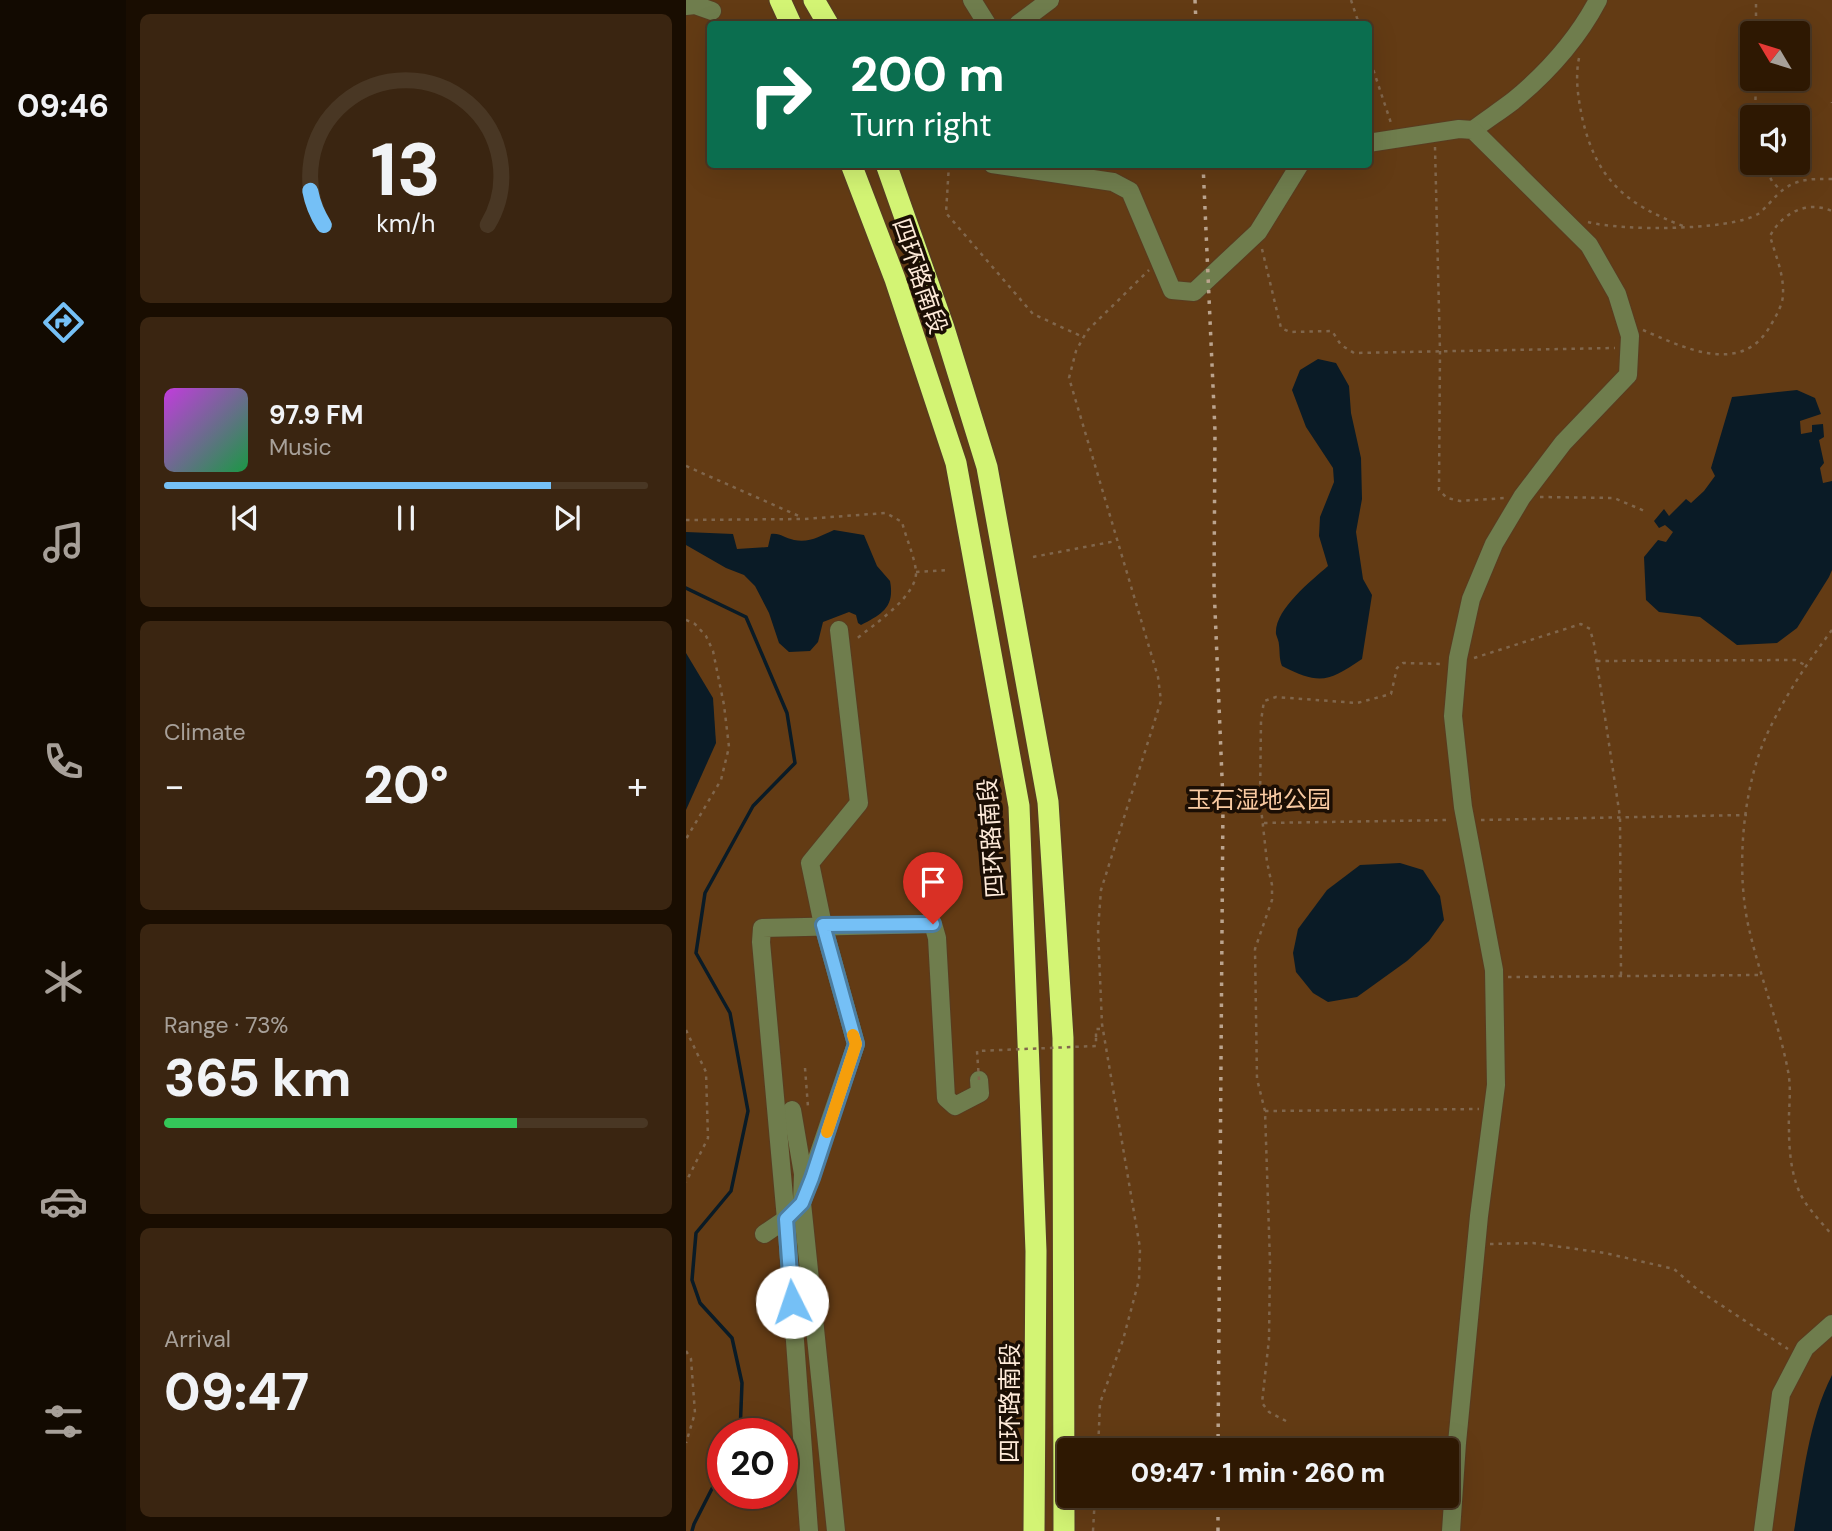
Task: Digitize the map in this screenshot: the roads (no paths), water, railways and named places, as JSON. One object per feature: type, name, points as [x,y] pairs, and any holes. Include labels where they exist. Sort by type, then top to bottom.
[{"type":"highway","points":[[780,0],[790,21]]},
{"type":"highway","points":[[814,0],[826,21]]},
{"type":"highway","name":"四环路南段","points":[[853,168],[895,279],[956,463],[1019,806],[1036,1251],[1034,1531]]},
{"type":"highway","name":"四环路南段","points":[[887,168],[944,328],[987,467],[1048,802],[1063,1038],[1064,1531]]},
{"type":"lane","points":[[971,0],[985,21]]},
{"type":"lane","points":[[1022,21],[1050,0]]},
{"type":"lane","points":[[1372,142],[1473,130],[1513,100],[1552,64],[1586,23],[1598,0]]},
{"type":"lane","points":[[686,6],[695,5],[712,11]]},
{"type":"lane","points":[[1451,1531],[1477,1244],[1496,1084],[1494,978],[1465,820],[1453,716],[1457,664],[1471,600],[1494,544],[1522,497],[1563,443],[1628,375],[1630,336],[1617,294],[1589,245],[1473,130]]},
{"type":"lane","points":[[1017,168],[1113,183],[1130,191],[1172,290],[1194,292],[1258,232],[1298,168]]},
{"type":"lane","points":[[764,1234],[786,1219],[802,1203],[856,1044],[823,925],[810,863],[859,803],[839,630]]},
{"type":"lane","points":[[805,1529],[786,1219],[761,942],[762,928],[933,924],[937,938],[946,1098],[955,1106],[981,1093],[979,1080]]},
{"type":"lane","points":[[792,1110],[803,1174],[802,1203],[836,1531]]},
{"type":"lane","points":[[1763,1531],[1781,1394],[1805,1348],[1832,1324]]},
{"type":"lane","points":[[805,1529],[833,1510]]},
{"type":"water","points":[[1318,359],[1336,363],[1349,386],[1351,413],[1361,458],[1362,499],[1356,532],[1363,579],[1372,595],[1362,659],[1332,676],[1323,678],[1306,676],[1282,666],[1276,634],[1277,625],[1287,606],[1328,566],[1319,536],[1320,517],[1334,482],[1333,468],[1306,427],[1292,390],[1300,370]]},
{"type":"water","points":[[1797,390],[1815,398],[1821,414],[1800,421],[1801,434],[1812,432],[1812,425],[1823,424],[1824,437],[1819,440],[1824,463],[1820,468],[1823,483],[1832,481],[1832,570],[1797,628],[1777,643],[1737,645],[1700,617],[1659,612],[1646,600],[1644,557],[1658,540],[1666,542],[1673,532],[1665,525],[1659,528],[1654,521],[1664,509],[1669,516],[1686,499],[1691,503],[1715,476],[1711,468],[1732,397]]},
{"type":"water","points":[[834,530],[864,535],[877,566],[890,581],[891,597],[881,613],[861,625],[856,615],[849,612],[823,622],[818,642],[810,651],[789,652],[779,643],[769,613],[755,586],[744,575],[686,545],[686,532],[733,534],[737,549],[768,547],[771,534],[805,541]]},
{"type":"water","points":[[686,653],[713,698],[716,743],[686,810]]},
{"type":"water","points":[[1400,863],[1423,870],[1440,896],[1444,920],[1429,941],[1407,961],[1357,997],[1328,1002],[1313,993],[1296,972],[1293,953],[1298,929],[1327,890],[1360,865]]},
{"type":"water","points":[[1832,1375],[1832,1531],[1794,1531],[1812,1432]]},
{"type":"waterway","points":[[686,588],[746,617],[787,713],[795,763],[753,806],[705,893],[696,953],[730,1013],[748,1111],[731,1191],[696,1233],[692,1280],[700,1303],[732,1338],[742,1383],[741,1418]]},
{"type":"waterway","points":[[692,1531],[707,1498]]},
{"type":"railway","points":[[1195,0],[1196,21]]},
{"type":"railway","points":[[1203,168],[1215,431],[1214,586],[1223,801],[1218,1438]]},
{"type":"railway","points":[[1218,1508],[1218,1531]]},
{"type":"park label","name":"玉石湿地公园","points":[[1259,799]]}]
